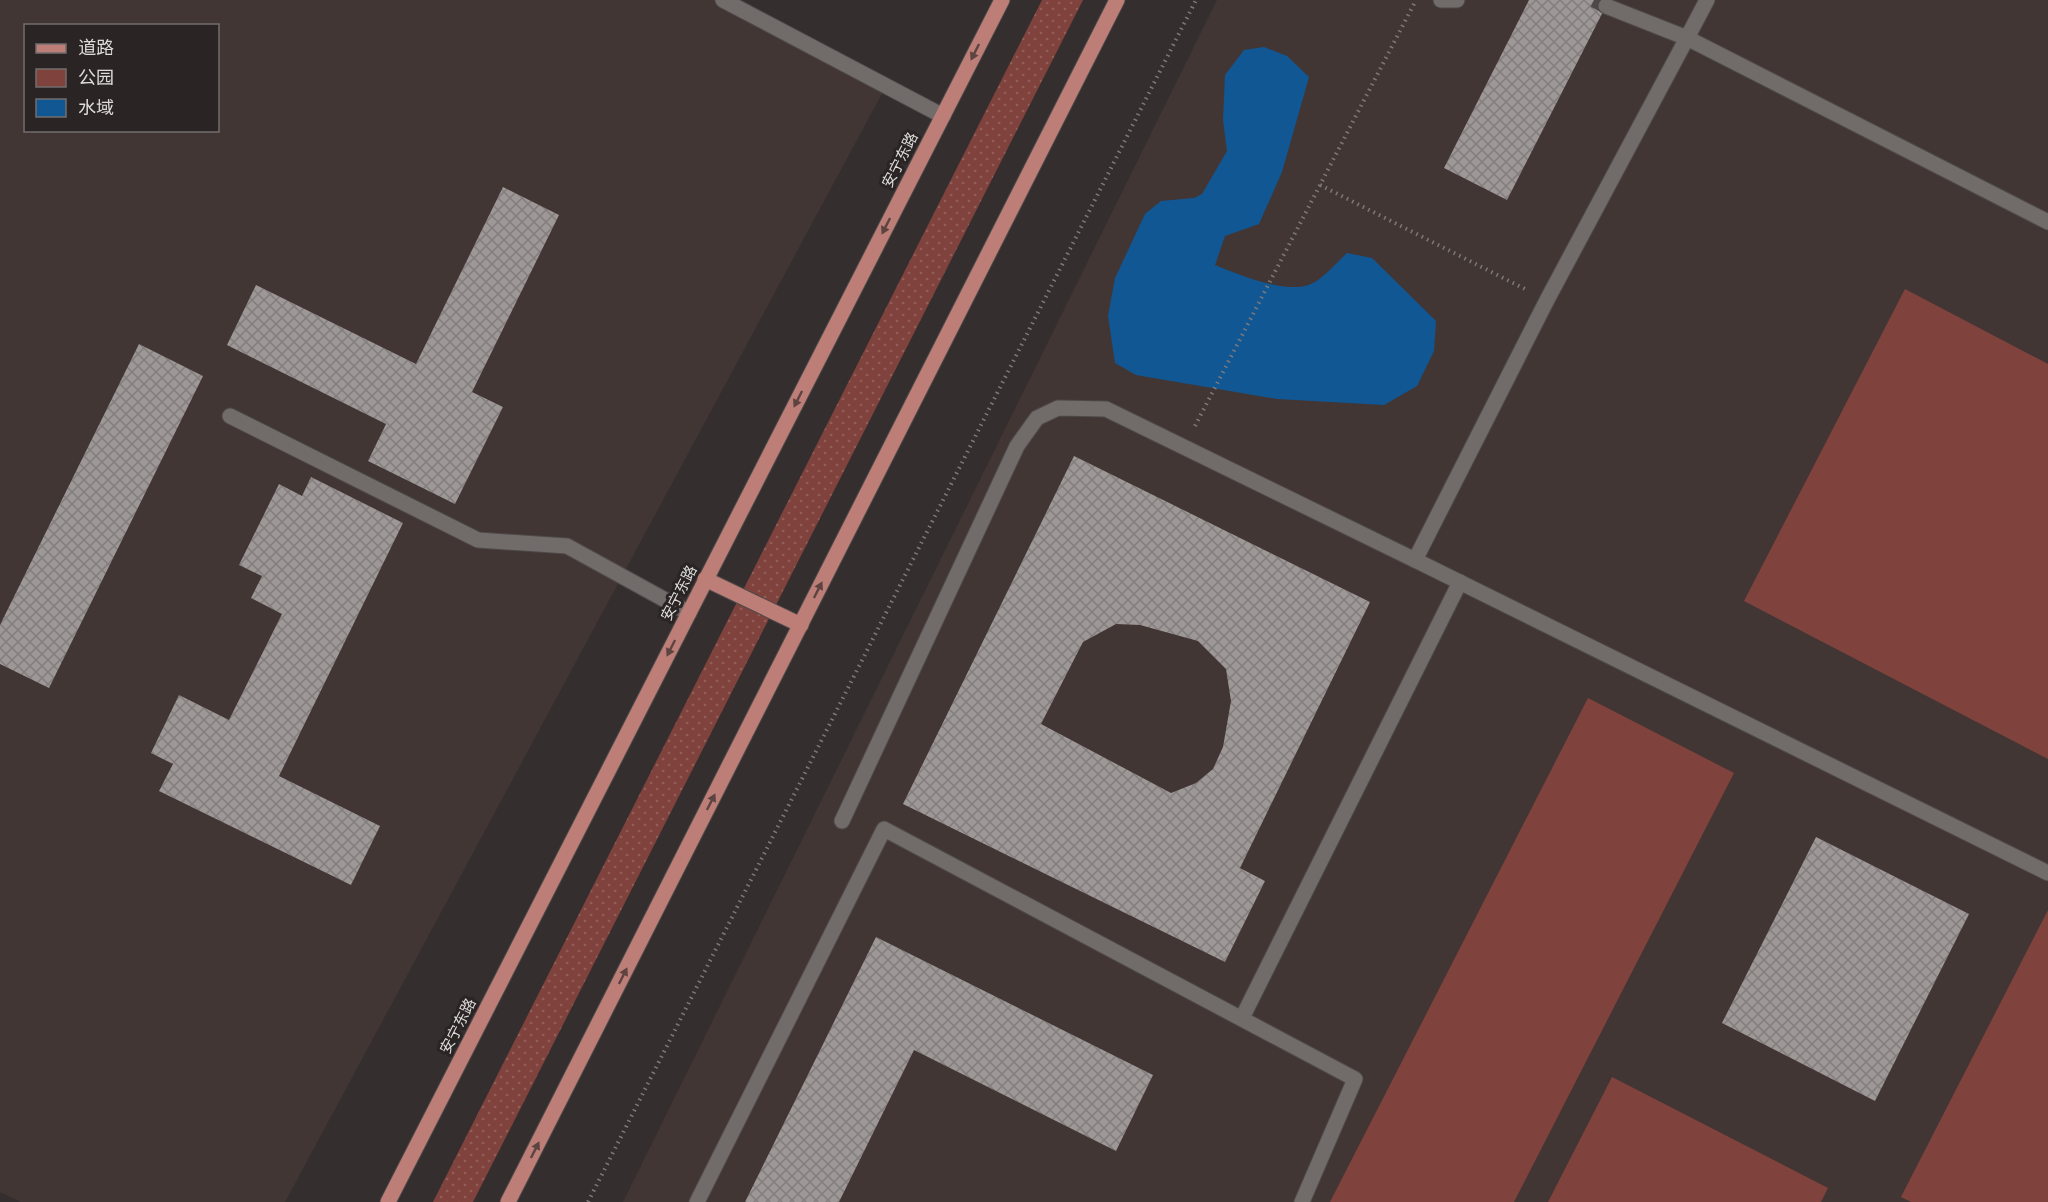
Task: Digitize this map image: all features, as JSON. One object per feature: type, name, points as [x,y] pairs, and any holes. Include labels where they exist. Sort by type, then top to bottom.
[{"type":"main road","name":"安宁东路","points":[[388,1202],[1002,0]]},
{"type":"main road","points":[[508,1202],[1117,0]]},
{"type":"main road","points":[[705,579],[801,625]]},
{"type":"street","points":[[723,0],[943,116]]},
{"type":"street","points":[[1441,0],[1457,0]]},
{"type":"street","points":[[1415,560],[1547,300],[1707,0]]},
{"type":"street","points":[[1606,6],[1687,38],[2048,222]]},
{"type":"street","points":[[842,821],[1017,446],[1037,418],[1058,408],[1106,409],[2048,873]]},
{"type":"street","points":[[230,416],[478,540],[567,546],[689,613]]},
{"type":"street","points":[[1242,1018],[1460,582]]},
{"type":"street","points":[[697,1202],[884,829],[1356,1079],[1302,1202]]},
{"type":"path","points":[[588,1202],[1196,0]]},
{"type":"path","points":[[1184,448],[1416,0]]},
{"type":"path","points":[[1320,185],[1547,300]]},
{"type":"shaded area","points":[[0,0],[725,0],[886,86],[285,1202],[21,1202],[0,1192]]},
{"type":"shaded area","points":[[1217,0],[2048,0],[2048,1202],[623,1202]]},
{"type":"green space","points":[[1042,0],[1083,0],[473,1202],[433,1202]]},
{"type":"green space","points":[[1905,289],[2048,364],[2048,759],[1744,601]]},
{"type":"green space","points":[[1588,698],[1734,773],[1514,1202],[1330,1202]]},
{"type":"green space","points":[[2048,910],[2048,1202],[1911,1202],[1901,1197]]},
{"type":"green space","points":[[1612,1077],[1828,1188],[1821,1202],[1548,1202]]},
{"type":"water","points":[[1264,47],[1287,56],[1309,77],[1282,172],[1259,224],[1225,236],[1215,265],[1262,282],[1301,287],[1320,278],[1347,253],[1372,258],[1436,321],[1434,351],[1417,386],[1384,405],[1277,399],[1136,375],[1115,363],[1108,316],[1115,278],[1145,214],[1161,201],[1194,198],[1202,194],[1227,151],[1223,120],[1225,75],[1244,50]]},
{"type":"building","points":[[1529,0],[1609,0],[1507,200],[1444,168]]},
{"type":"building","points":[[503,187],[559,215],[472,392],[503,407],[455,504],[368,461],[386,424],[227,345],[256,285],[416,364]]},
{"type":"building","points":[[139,344],[203,376],[49,688],[0,664],[0,625]]},
{"type":"building","points":[[1074,456],[1370,602],[1240,868],[1265,881],[1225,962],[903,804]],"holes":[[[1116,624],[1140,625],[1198,641],[1226,669],[1231,701],[1223,747],[1213,769],[1196,783],[1171,793],[1041,724],[1083,642]]]},
{"type":"building","points":[[311,477],[403,523],[279,776],[380,826],[351,885],[159,791],[173,764],[151,753],[179,695],[229,720],[282,614],[251,598],[262,576],[239,565],[279,484],[302,496]]},
{"type":"building","points":[[1816,837],[1969,914],[1875,1101],[1722,1023]]},
{"type":"building","points":[[876,937],[1153,1075],[1116,1151],[914,1050],[839,1202],[745,1202]]},
{"type":"tunnel","points":[[1594,0],[1606,6]]}]
